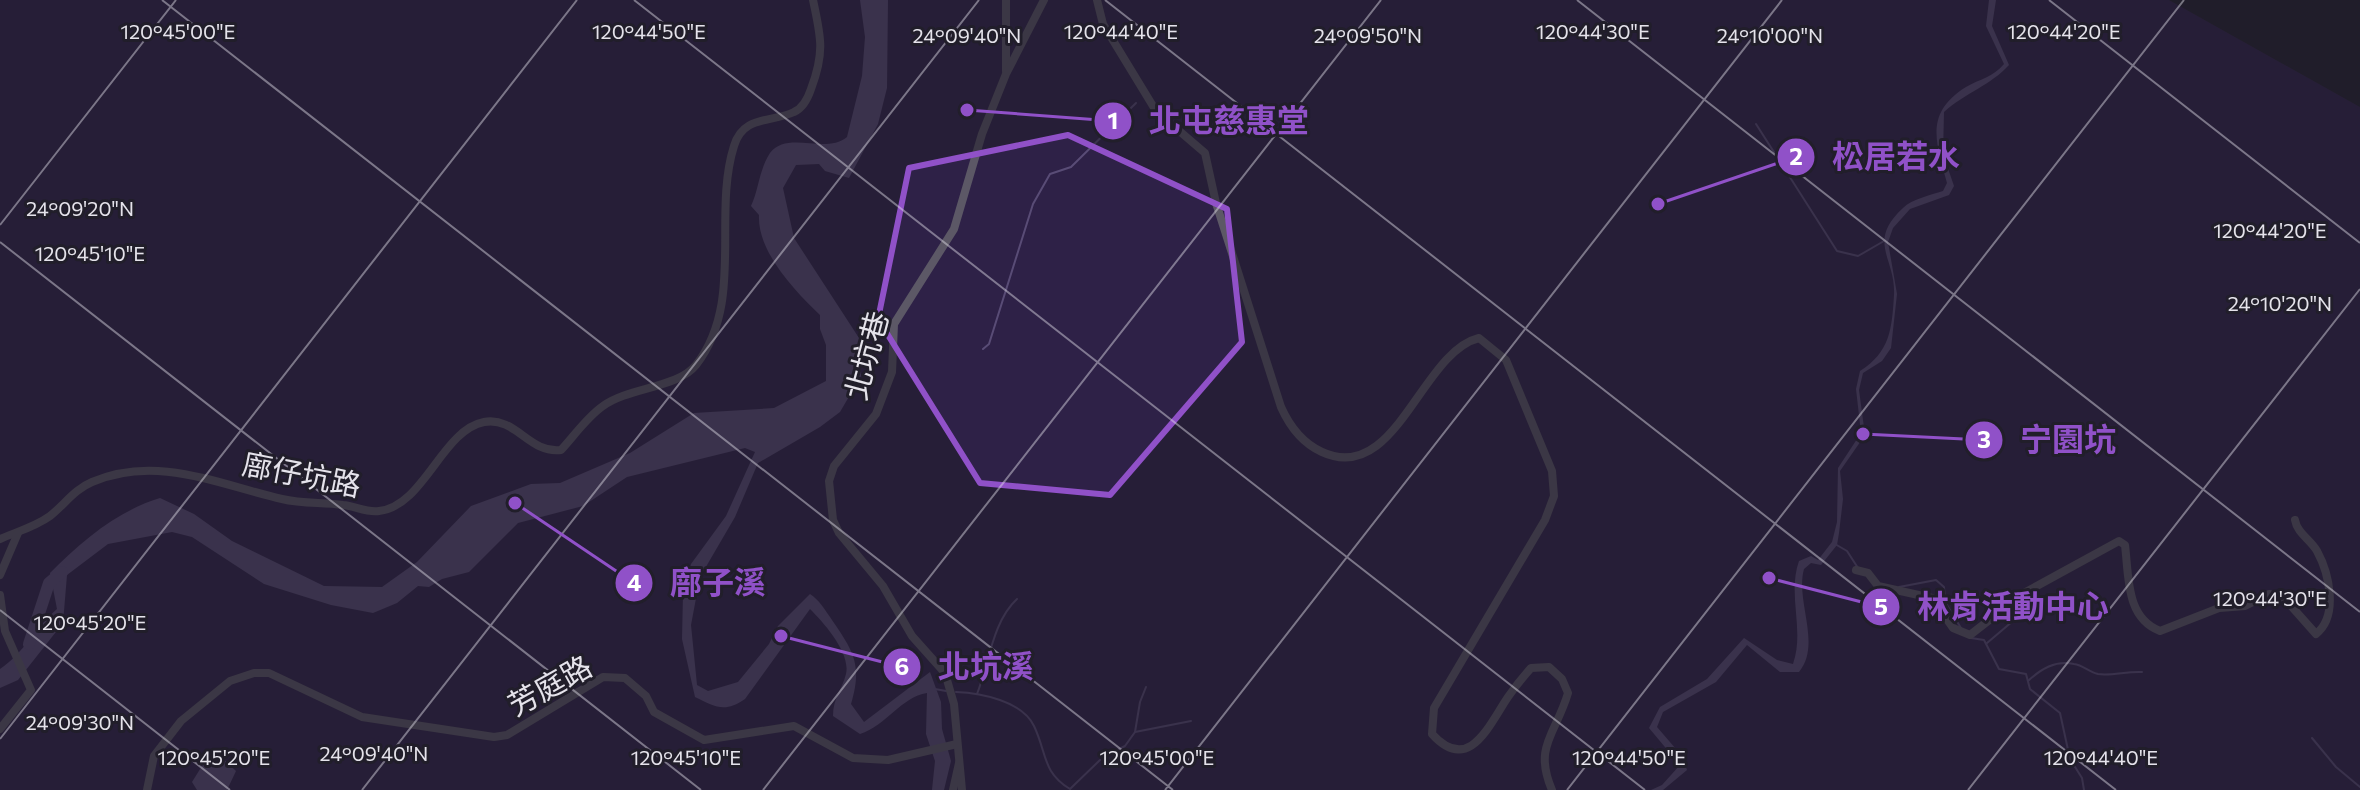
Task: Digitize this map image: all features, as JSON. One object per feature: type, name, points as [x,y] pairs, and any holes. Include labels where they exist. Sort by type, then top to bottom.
[{"type":"street","name":"廍仔坑路","points":[[2,537],[18,533],[47,518],[93,481],[139,471],[204,475],[304,503],[344,505],[376,512],[404,500],[467,431],[484,422],[511,426],[535,447],[561,450],[601,406],[632,391],[684,377],[705,351],[716,323],[727,257],[724,206],[734,145],[746,126],[798,110],[808,98],[820,67],[822,44],[813,0]]},
{"type":"street","name":"北坑巷","points":[[1006,0],[1006,74]]},
{"type":"street","name":"北坑巷","points":[[962,790],[954,704],[945,673],[912,636],[883,586],[839,533],[833,520],[829,481],[834,466],[876,414],[892,372],[894,324],[954,229],[982,134],[1006,74],[1044,0]]},
{"type":"street","points":[[1097,0],[1103,24],[1156,111],[1205,153],[1228,240],[1286,419],[1312,448],[1335,458],[1357,456],[1389,434],[1462,342],[1479,338],[1506,360],[1552,471],[1554,496],[1545,520],[1434,708],[1432,734],[1443,745],[1456,749],[1469,747],[1482,739],[1509,695],[1531,668],[1549,667],[1562,679],[1568,693],[1546,744],[1542,767],[1552,790]]},
{"type":"street","points":[[1856,570],[1868,573],[1878,586],[1932,598],[1953,628],[1970,635],[2024,593],[2119,541],[2125,545],[2136,614],[2146,625],[2160,631],[2219,608],[2245,606],[2269,594],[2283,597],[2316,634],[2328,617],[2329,593],[2318,552],[2296,527],[2295,520]]},
{"type":"street","points":[[0,575],[18,533]]},
{"type":"street","points":[[0,595],[5,631],[31,690],[0,729]]},
{"type":"street","name":"芳庭路","points":[[147,790],[154,756],[181,721],[230,681],[254,673],[269,673],[362,717],[494,737],[507,735],[603,677],[613,675],[637,687],[654,712],[704,740],[794,726],[853,758],[888,760],[957,744]]},
{"type":"street","name":"北坑巷","points":[[953,790],[959,762]]},
{"type":"highlighted area","points":[[1068,135],[1227,209],[1242,342],[1110,495],[980,483],[878,319],[909,168]]},
{"type":"shaded area","points":[[0,0],[2169,0],[2360,107],[2360,790],[0,790]]},
{"type":"shaded area","points":[[860,0],[888,0],[887,88],[878,124],[849,178],[825,171],[819,164],[796,165],[783,188],[794,238],[859,338],[861,376],[840,412],[758,463],[735,517],[700,577],[691,625],[697,685],[708,691],[738,682],[769,644],[778,626],[810,594],[845,639],[854,658],[856,678],[851,704],[864,722],[930,672],[941,702],[942,729],[951,761],[944,790],[932,790],[935,761],[926,734],[927,693],[909,700],[878,725],[860,734],[833,716],[846,666],[835,639],[810,609],[745,699],[732,706],[720,707],[695,697],[682,639],[683,594],[691,564],[726,516],[755,452],[745,448],[627,477],[583,506],[518,523],[469,572],[442,579],[429,587],[418,586],[397,603],[373,613],[331,605],[264,584],[192,537],[172,532],[108,544],[67,575],[63,623],[18,680],[0,688],[0,669],[16,656],[57,609],[50,573],[101,528],[129,511],[160,498],[194,514],[232,541],[324,586],[382,587],[417,562],[471,506],[531,484],[560,483],[630,453],[694,413],[774,408],[826,381],[826,345],[820,329],[820,315],[771,257],[760,229],[759,215],[751,206],[766,159],[778,146],[787,143],[828,144],[847,137],[862,76],[865,37]]},
{"type":"shaded area","points":[[1989,0],[1996,0],[1992,26],[2009,65],[1944,112],[1943,154],[1954,186],[1949,195],[1910,209],[1893,228],[1888,242],[1897,294],[1891,348],[1882,361],[1863,373],[1859,390],[1865,435],[1840,471],[1843,499],[1837,545],[1821,565],[1811,563],[1804,569],[1802,581],[1808,636],[1805,661],[1799,672],[1780,672],[1747,645],[1716,682],[1663,712],[1657,727],[1682,756],[1687,770],[1663,790],[1651,790],[1662,785],[1680,765],[1649,728],[1660,707],[1707,679],[1744,638],[1777,660],[1793,664],[1797,638],[1795,587],[1799,561],[1811,556],[1818,560],[1832,542],[1837,522],[1838,468],[1861,433],[1856,389],[1860,371],[1878,356],[1888,339],[1894,295],[1885,250],[1886,231],[1907,205],[1943,191],[1947,183],[1937,142],[1939,118],[1944,107],[1966,87],[1991,75],[2004,64],[1986,26]]},
{"type":"shaded area","points":[[212,758],[222,758],[236,771],[227,790],[197,790],[192,782],[202,766]]},
{"type":"waterway","points":[[983,349],[989,344],[1033,204],[1050,174],[1071,167],[1136,103]]},
{"type":"waterway","points":[[1756,124],[1837,251],[1858,256],[1884,241]]},
{"type":"waterway","points":[[1835,544],[1847,551],[1858,568]]},
{"type":"waterway","points":[[29,644],[49,583],[62,572]]},
{"type":"waterway","points":[[1899,587],[1936,580],[1944,587],[1945,602],[1961,628]]},
{"type":"waterway","points":[[1987,643],[2033,604],[2051,598]]},
{"type":"waterway","points":[[977,694],[1002,619],[1017,599]]},
{"type":"waterway","points":[[1971,638],[1984,640],[1999,669],[2026,674],[2030,689],[2060,713],[2070,759],[2082,778],[2084,790]]},
{"type":"waterway","points":[[2028,681],[2043,669],[2061,663],[2077,665],[2098,674],[2142,672]]},
{"type":"waterway","points":[[1135,732],[1146,687]]},
{"type":"waterway","points":[[935,689],[946,691]]},
{"type":"waterway","points":[[956,692],[1000,700],[1020,710],[1034,726],[1054,776],[1070,789],[1100,760]]},
{"type":"waterway","points":[[1106,756],[1125,746],[1135,732],[1191,721]]},
{"type":"waterway","points":[[2312,738],[2336,767],[2360,787]]},
{"type":"place","name":"北屯慈惠堂","points":[[967,110]]},
{"type":"place","name":"松居若水","points":[[1658,204]]},
{"type":"place","name":"宁園坑","points":[[1863,434]]},
{"type":"place","name":"廍子溪","points":[[515,503]]},
{"type":"place","name":"林肯活動中心","points":[[1769,578]]},
{"type":"place","name":"北坑溪","points":[[781,636]]}]
